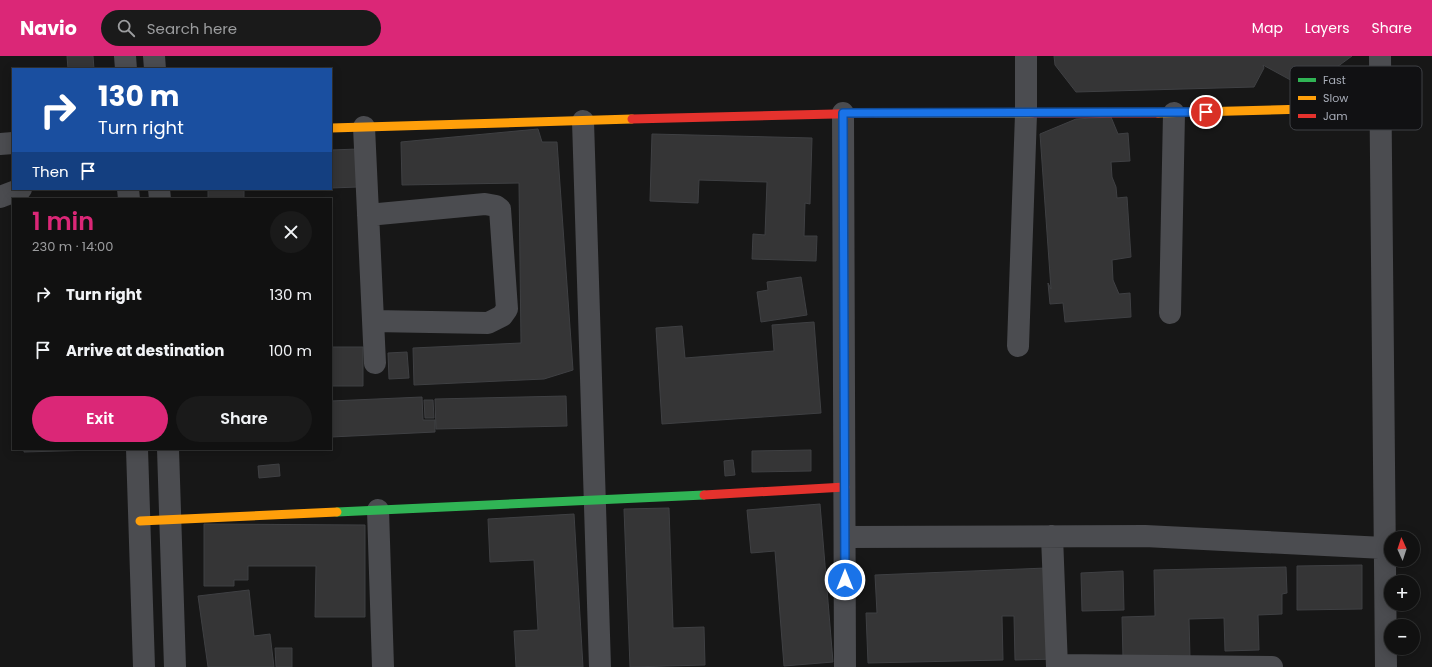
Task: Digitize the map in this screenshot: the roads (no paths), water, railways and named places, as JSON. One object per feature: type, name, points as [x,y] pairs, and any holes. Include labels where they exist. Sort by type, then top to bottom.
[{"type":"street","points":[[125,56],[126,68]]},
{"type":"street","points":[[154,56],[155,68]]},
{"type":"street","points":[[1018,346],[1026,114],[1026,56]]},
{"type":"street","points":[[332,128],[843,113],[1174,114],[1290,110]]},
{"type":"street","points":[[843,113],[845,667]]},
{"type":"street","points":[[1170,313],[1174,114]]},
{"type":"street","points":[[584,121],[600,667]]},
{"type":"street","points":[[364,127],[375,363]]},
{"type":"street","points":[[845,537],[1145,536],[1384,548],[1380,130]]},
{"type":"street","points":[[0,144],[12,142]]},
{"type":"street","points":[[0,197],[18,190]]},
{"type":"street","points":[[368,215],[485,204],[496,206],[500,209],[507,309],[502,316],[488,323],[373,321]]},
{"type":"street","points":[[137,450],[144,667]]},
{"type":"street","points":[[168,450],[175,667]]},
{"type":"street","points":[[140,521],[845,488]]},
{"type":"street","points":[[378,510],[383,667]]},
{"type":"street","points":[[1052,536],[1057,666],[1272,667]]},
{"type":"street","points":[[1384,567],[1386,667]]}]
